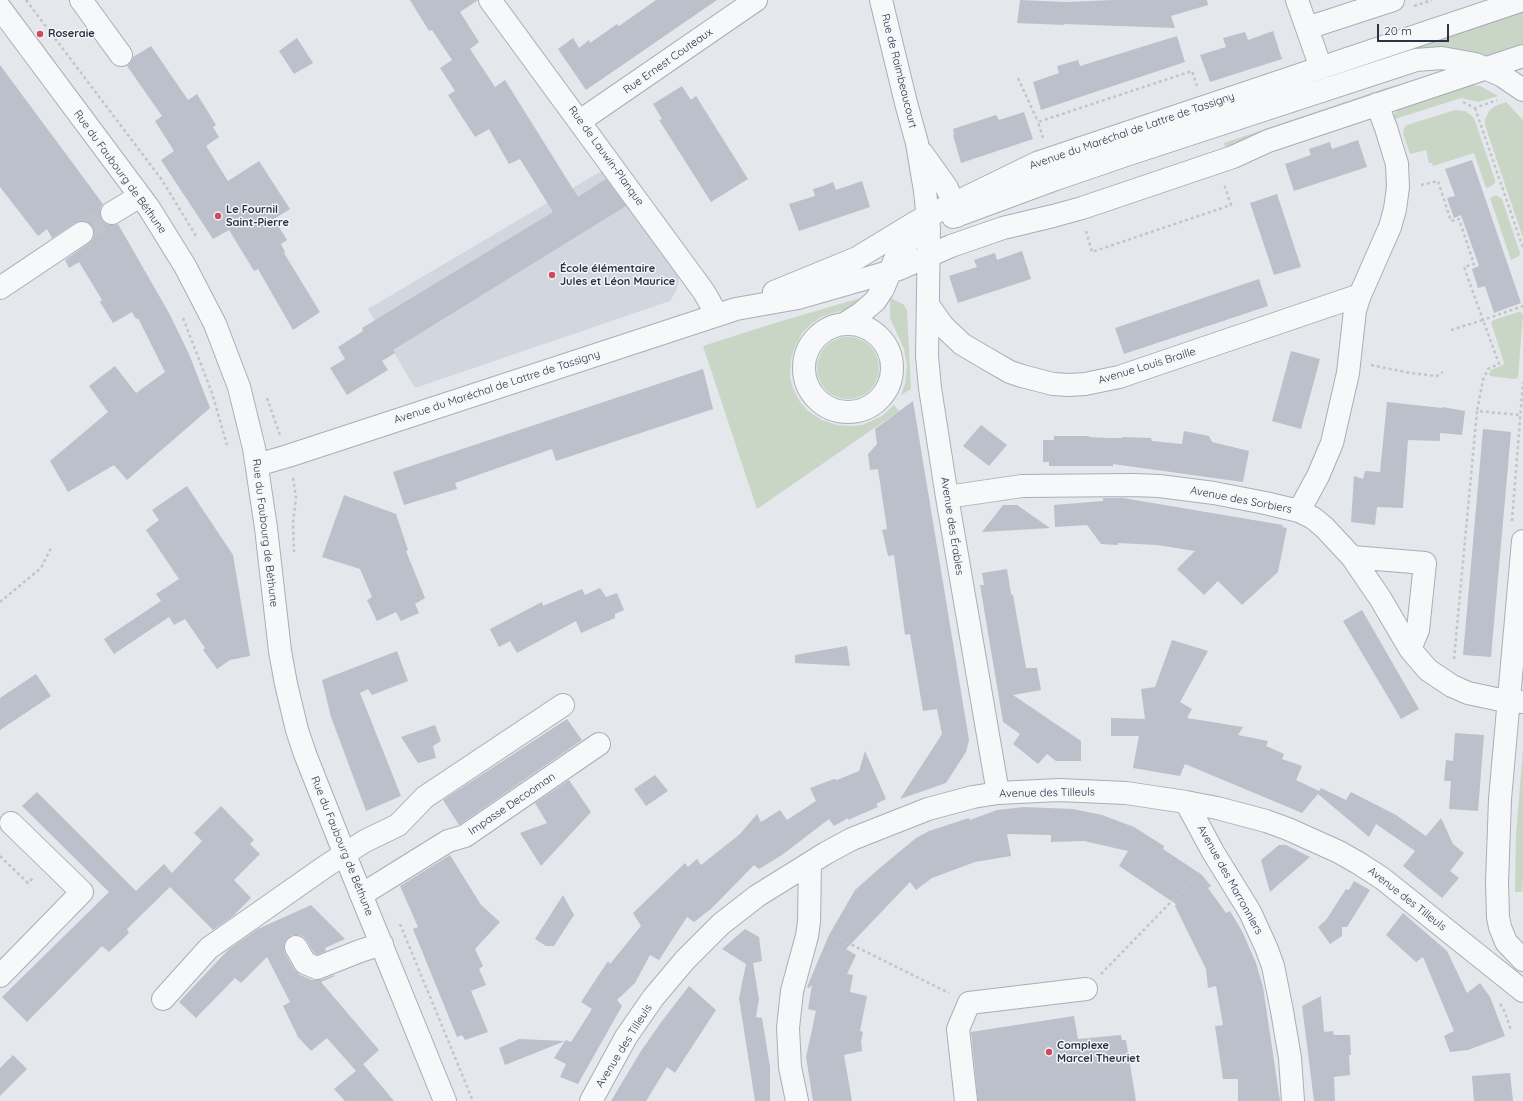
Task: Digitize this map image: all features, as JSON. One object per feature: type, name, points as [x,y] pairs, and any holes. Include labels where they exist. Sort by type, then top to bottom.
[{"type":"street","points":[[81,0],[121,55]]},
{"type":"street","name":"Rue de Lauwin-Planque","points":[[490,0],[704,292],[727,312]]},
{"type":"street","name":"Rue Ernest Couteaux","points":[[580,121],[756,0]]},
{"type":"street","name":"Rue de Raimbeaucourt","points":[[881,0],[917,143],[925,191],[928,235]]},
{"type":"street","points":[[1297,0],[1321,68]]},
{"type":"street","points":[[1307,28],[1393,0]]},
{"type":"street","name":"Avenue du Maréchal de Lattre de Tassigny","points":[[257,465],[727,312],[852,260],[882,244],[928,235],[958,221],[1023,168],[1523,0]]},
{"type":"street","name":"Rue du Faubourg de Béthune","points":[[0,8],[140,196],[195,284],[215,324],[239,387],[247,417],[257,465],[280,651],[286,684],[305,754],[445,1101]]},
{"type":"street","name":"Avenue du Maréchal de Lattre de Tassigny","points":[[727,312],[886,280],[928,235],[958,221],[1013,225],[1082,208],[1214,163],[1268,141],[1523,56]]},
{"type":"street","points":[[958,221],[1396,78],[1418,73],[1455,73],[1476,71],[1510,80],[1523,90]]},
{"type":"street","points":[[1476,71],[1509,92],[1523,105]]},
{"type":"street","points":[[1299,511],[1318,476],[1332,443],[1348,373],[1352,322],[1360,295],[1390,227],[1398,187],[1398,172],[1395,156],[1377,104]]},
{"type":"street","name":"Rue de Raimbeaucourt","points":[[917,143],[925,159],[943,182],[958,221]]},
{"type":"street","points":[[112,213],[140,196]]},
{"type":"street","points":[[0,288],[82,233]]},
{"type":"street","name":"Avenue des Érables","points":[[928,235],[928,373],[947,497],[998,793]]},
{"type":"street","points":[[844,324],[872,305],[886,280]]},
{"type":"street","points":[[886,280],[882,321],[886,345]]},
{"type":"street","name":"Avenue Louis Braille","points":[[928,305],[943,326],[962,344],[1010,372],[1053,384],[1069,385],[1085,384],[1119,377],[1360,295]]},
{"type":"street","points":[[844,324],[865,327],[877,334],[886,345],[892,358],[892,372],[889,386],[881,398],[870,407],[856,412],[842,412],[828,408],[816,399],[808,388],[804,374],[804,359],[810,346],[818,335],[831,327],[844,324]]},
{"type":"street","name":"Avenue des Sorbiers","points":[[947,497],[1022,486],[1134,485],[1214,493],[1299,511],[1324,527],[1352,557],[1380,598],[1410,649],[1428,670],[1452,686],[1481,696],[1517,701]]},
{"type":"street","points":[[1523,541],[1517,701],[1508,861],[1508,910],[1511,927],[1523,949]]},
{"type":"street","points":[[1352,557],[1425,563],[1418,630],[1410,649]]},
{"type":"street","points":[[1523,662],[1499,818],[1497,907],[1500,927],[1506,942],[1523,960]]},
{"type":"street","points":[[163,999],[209,948],[326,866],[365,841],[398,825],[424,797],[563,705]]},
{"type":"street","name":"Impasse Decooman","points":[[361,895],[448,841],[466,836],[599,744]]},
{"type":"street","name":"Avenue des Tilleuls","points":[[591,1101],[611,1063],[638,1019],[685,960],[721,924],[744,906],[810,862],[852,840],[902,818],[948,803],[998,793],[1059,790],[1126,793],[1186,802],[1244,815],[1288,829],[1316,840],[1360,864],[1399,890],[1473,952],[1523,991]]},
{"type":"street","name":"Avenue des Marronniers","points":[[1186,802],[1216,857],[1250,912],[1273,966],[1286,1035],[1293,1101]]},
{"type":"street","points":[[0,976],[82,892],[12,823]]},
{"type":"street","points":[[797,1101],[790,1067],[788,1028],[792,991],[809,922],[810,862]]},
{"type":"street","points":[[296,947],[305,963],[317,968],[382,944]]},
{"type":"street","points":[[966,1101],[958,1029],[968,1003],[1086,989]]},
{"type":"path","points":[[1038,122],[1192,71],[1200,92]]},
{"type":"path","points":[[1018,78],[1038,122],[1045,144]]},
{"type":"path","points":[[1475,108],[1523,248]]},
{"type":"path","points":[[1084,226],[1092,252],[1231,206],[1222,178]]},
{"type":"path","points":[[1417,186],[1438,181],[1451,221],[1459,219],[1474,264],[1464,267],[1499,364],[1488,369],[1483,380],[1477,412],[1453,666]]},
{"type":"path","points":[[1450,330],[1523,306]]},
{"type":"path","points":[[182,315],[212,393],[229,450]]},
{"type":"path","points":[[1477,412],[1520,416]]},
{"type":"path","points":[[0,602],[42,568],[51,548]]},
{"type":"path","points":[[1086,989],[1216,857]]},
{"type":"path","points":[[809,922],[968,1003]]},
{"type":"shaded area","name":"École élémentaire Jules et Léon Maurice","points":[[603,170],[678,270],[679,280],[677,289],[670,301],[415,388],[368,309]]},
{"type":"green space","points":[[1523,6],[1523,49],[1492,59],[1473,54],[1216,120],[1224,106]]},
{"type":"green space","points":[[1418,81],[1227,152],[1224,143],[1389,87]]},
{"type":"green space","points":[[1472,85],[1480,86],[1498,96],[1478,102],[1461,98],[1392,120],[1394,114],[1400,108]]},
{"type":"green space","points":[[1506,102],[1523,120],[1523,238],[1485,125],[1485,119],[1489,111],[1495,106]]},
{"type":"green space","points":[[1455,110],[1465,111],[1473,117],[1475,121],[1495,180],[1495,183],[1490,187],[1486,188],[1474,153],[1433,166],[1432,163],[1429,163],[1426,150],[1410,154],[1403,134],[1404,128],[1407,125]]},
{"type":"green space","points":[[1496,195],[1502,199],[1520,253],[1519,256],[1511,260],[1490,198]]},
{"type":"green space","points":[[890,298],[903,304],[907,310],[911,389],[901,395],[905,384],[907,366],[904,349],[890,318]]},
{"type":"green space","points":[[859,299],[863,301],[854,308],[821,317],[802,333],[794,349],[791,360],[790,377],[793,388],[800,402],[808,411],[822,420],[837,425],[862,425],[882,416],[894,405],[899,411],[757,509],[703,346]]},
{"type":"green space","points":[[1521,312],[1523,315],[1518,378],[1514,379],[1490,376],[1489,374],[1491,370],[1503,365],[1504,363],[1491,322]]},
{"type":"green space","points":[[848,337],[860,340],[870,346],[876,356],[879,368],[876,380],[870,390],[860,396],[848,399],[836,396],[826,390],[820,380],[817,368],[820,356],[826,346],[836,340]]},
{"type":"green space","points":[[1523,750],[1523,880],[1522,892],[1515,892],[1516,834]]},
{"type":"building","points":[[410,0],[478,0],[460,12],[479,42],[470,49],[495,87],[505,80],[578,197],[606,179],[626,206],[393,350],[395,353],[382,361],[388,370],[347,395],[330,368],[345,359],[338,347],[363,331],[362,328],[553,212],[520,159],[509,164],[489,129],[475,137],[448,95],[455,91],[440,68],[452,60],[432,30],[429,31]]},
{"type":"building","points":[[656,0],[717,0],[586,90],[558,49],[573,38],[579,48],[589,40],[590,43],[617,24],[619,26]]},
{"type":"building","points":[[1020,0],[1065,2],[1114,0],[1207,0],[1208,5],[1171,16],[1175,28],[1017,23]]},
{"type":"building","points":[[1273,31],[1282,59],[1210,82],[1200,55],[1226,47],[1223,38],[1245,32],[1248,40]]},
{"type":"building","points":[[1177,36],[1185,62],[1041,110],[1033,82],[1059,73],[1057,66],[1078,60],[1080,66]]},
{"type":"building","points":[[297,38],[313,63],[294,74],[279,51]]},
{"type":"building","points":[[151,46],[188,100],[197,94],[216,125],[213,127],[219,137],[206,146],[228,181],[259,161],[290,209],[274,219],[287,240],[281,244],[285,252],[284,253],[320,312],[293,330],[258,269],[254,271],[229,230],[213,239],[161,160],[174,151],[155,121],[162,116],[127,66],[133,57]]},
{"type":"building","points":[[0,65],[103,204],[100,213],[102,220],[106,224],[118,224],[169,313],[189,354],[210,408],[127,480],[114,465],[68,492],[50,461],[108,412],[89,386],[115,366],[136,393],[165,372],[138,318],[136,319],[132,312],[113,323],[100,302],[102,300],[79,262],[69,268],[65,260],[93,239],[94,233],[92,226],[87,222],[81,221],[75,223],[52,238],[47,229],[38,236],[0,187]]},
{"type":"building","points":[[682,86],[691,100],[696,96],[748,179],[711,202],[659,120],[662,119],[653,104]]},
{"type":"building","points":[[1024,112],[1033,139],[961,163],[953,135],[953,129],[996,115],[999,120]]},
{"type":"building","points":[[1358,140],[1367,167],[1294,191],[1285,164],[1311,155],[1309,149],[1330,142],[1332,149]]},
{"type":"building","points":[[1472,160],[1521,303],[1494,313],[1485,286],[1478,288],[1472,269],[1479,266],[1461,215],[1454,218],[1447,198],[1455,196],[1445,169]]},
{"type":"building","points":[[862,181],[870,207],[799,231],[789,204],[815,196],[813,189],[833,182],[836,190]]},
{"type":"building","points":[[1277,194],[1301,267],[1274,275],[1250,203]]},
{"type":"building","points":[[1022,251],[1031,279],[958,303],[949,276],[977,267],[974,260],[995,253],[997,260]]},
{"type":"building","points":[[1259,279],[1268,306],[1124,354],[1115,328]]},
{"type":"building","points":[[1291,351],[1320,359],[1301,429],[1272,421]]},
{"type":"building","points":[[703,369],[713,409],[556,461],[552,449],[455,483],[457,489],[404,505],[393,472]]},
{"type":"building","points":[[913,401],[969,740],[966,752],[946,783],[900,799],[942,734],[937,709],[923,711],[910,634],[905,635],[894,555],[888,556],[882,530],[887,529],[878,469],[870,470],[868,454],[877,444],[875,429]]},
{"type":"building","points":[[1387,402],[1442,407],[1465,411],[1462,435],[1440,433],[1440,441],[1408,440],[1403,508],[1377,507],[1375,525],[1351,522],[1354,476],[1363,479],[1365,471],[1380,472]]},
{"type":"building","points":[[981,425],[1007,445],[989,466],[963,446]]},
{"type":"building","points":[[1483,429],[1511,432],[1491,657],[1463,655]]},
{"type":"building","points":[[1184,431],[1209,436],[1212,442],[1249,451],[1243,482],[1113,464],[1113,466],[1049,466],[1049,462],[1043,462],[1043,440],[1054,440],[1054,436],[1151,438],[1152,441],[1182,444]]},
{"type":"building","points":[[187,486],[233,555],[250,656],[230,660],[217,669],[203,650],[205,648],[185,619],[174,625],[169,617],[114,654],[104,639],[161,601],[156,594],[179,579],[146,530],[159,520],[152,510]]},
{"type":"building","points":[[344,495],[396,514],[408,550],[406,551],[425,598],[415,604],[419,613],[401,621],[396,612],[377,621],[367,600],[372,597],[360,569],[322,557]]},
{"type":"building","points":[[1103,498],[1123,498],[1283,525],[1282,527],[1287,528],[1278,572],[1242,605],[1218,581],[1204,595],[1177,569],[1195,551],[1157,545],[1118,543],[1118,545],[1101,544],[1087,525],[1055,527],[1054,505],[1103,501]]},
{"type":"building","points":[[1003,505],[1017,505],[1050,528],[982,532]]},
{"type":"building","points":[[1007,569],[1026,668],[1037,668],[1041,690],[1013,695],[1081,741],[1081,761],[1056,761],[1047,754],[1038,764],[1013,744],[1020,734],[1003,722],[980,585],[984,585],[982,573]]},
{"type":"building","points":[[600,588],[606,597],[617,593],[624,610],[615,614],[615,618],[581,633],[576,621],[517,653],[510,641],[499,647],[490,629],[542,602],[543,606],[582,589],[585,595]]},
{"type":"building","points":[[1362,610],[1419,709],[1401,719],[1343,621]]},
{"type":"building","points":[[1172,640],[1208,651],[1180,702],[1192,709],[1187,718],[1243,727],[1238,735],[1268,741],[1266,746],[1284,754],[1282,759],[1302,766],[1296,780],[1319,791],[1321,788],[1346,800],[1351,792],[1396,815],[1426,836],[1441,818],[1453,844],[1464,853],[1450,871],[1459,878],[1442,898],[1403,866],[1415,851],[1376,824],[1369,837],[1318,794],[1302,813],[1185,764],[1180,776],[1133,768],[1139,736],[1111,736],[1111,718],[1145,719],[1141,689],[1155,687]]},
{"type":"building","points":[[847,646],[850,666],[795,663],[795,655]]},
{"type":"building","points":[[397,651],[408,681],[372,695],[368,689],[360,693],[401,796],[366,811],[331,717],[322,680]]},
{"type":"building","points":[[36,674],[51,696],[0,730],[0,698]]},
{"type":"building","points":[[567,719],[582,740],[459,825],[443,800]]},
{"type":"building","points":[[435,725],[441,741],[433,746],[436,758],[418,763],[401,737]]},
{"type":"building","points":[[1455,733],[1484,735],[1478,811],[1449,809],[1451,781],[1444,781],[1446,760],[1453,761]]},
{"type":"building","points":[[865,751],[886,799],[876,804],[878,807],[848,820],[848,818],[834,826],[829,819],[782,855],[759,869],[754,865],[712,908],[694,922],[687,917],[659,960],[650,955],[635,983],[617,1000],[622,1006],[578,1084],[560,1077],[566,1064],[554,1058],[566,1040],[571,1042],[592,1009],[581,1002],[608,961],[610,964],[641,926],[633,913],[685,863],[688,867],[697,859],[701,865],[740,834],[757,814],[761,822],[780,810],[787,820],[816,801],[810,788],[834,779],[837,780],[859,771]]},
{"type":"building","points":[[655,775],[668,791],[646,806],[634,789]]},
{"type":"building","points":[[569,780],[591,812],[541,866],[520,833],[547,823],[535,803]]},
{"type":"building","points":[[37,792],[136,891],[164,864],[172,873],[202,841],[194,833],[221,806],[254,840],[250,844],[260,854],[234,880],[251,898],[233,916],[213,930],[170,887],[127,929],[129,933],[109,952],[102,946],[27,1022],[2,997],[109,892],[22,806]]},
{"type":"building","points":[[1024,807],[1073,809],[1102,815],[1134,827],[1164,846],[1163,849],[1202,875],[1211,886],[1208,888],[1226,913],[1230,911],[1242,931],[1256,963],[1263,987],[1280,1101],[1238,1101],[1238,1079],[1223,1079],[1215,1026],[1223,1025],[1216,986],[1208,988],[1206,969],[1175,906],[1176,904],[1119,866],[1128,851],[1084,841],[1051,842],[1051,835],[1007,834],[1011,856],[975,862],[932,878],[916,890],[910,882],[846,949],[856,955],[847,974],[853,975],[850,992],[867,996],[860,1031],[863,1032],[861,1042],[862,1051],[844,1055],[852,1101],[813,1101],[806,1057],[816,1011],[808,1009],[812,985],[809,988],[807,987],[829,935],[855,890],[916,838],[929,831],[969,818],[970,820],[997,810]]},
{"type":"building","points":[[1279,845],[1286,845],[1310,857],[1270,892],[1261,860]]},
{"type":"building","points":[[450,855],[481,905],[500,922],[475,949],[483,966],[479,969],[486,985],[471,991],[488,1032],[465,1040],[462,1035],[457,1037],[413,929],[418,927],[400,886]]},
{"type":"building","points":[[1354,881],[1370,890],[1347,927],[1342,927],[1342,936],[1330,944],[1318,927],[1326,920],[1346,889],[1349,890]]},
{"type":"building","points":[[563,895],[574,915],[554,946],[546,946],[535,939]]},
{"type":"building","points":[[311,905],[345,939],[325,948],[326,951],[317,955],[314,953],[303,936],[290,936],[285,941],[285,953],[294,969],[300,975],[312,980],[321,980],[334,975],[335,976],[321,982],[379,1050],[363,1064],[394,1101],[345,1101],[334,1089],[356,1071],[327,1038],[311,1051],[298,1037],[283,1006],[290,1002],[267,957],[241,983],[235,978],[196,1018],[179,1002],[229,949],[258,929]]},
{"type":"building","points":[[1403,913],[1447,951],[1467,993],[1480,983],[1490,997],[1505,1036],[1468,1050],[1450,1052],[1444,1036],[1454,1031],[1423,957],[1416,962],[1386,935]]},
{"type":"building","points":[[745,929],[759,937],[762,961],[753,963],[759,999],[756,1017],[762,1018],[770,1067],[770,1101],[755,1101],[739,998],[746,964],[722,949]]},
{"type":"building","points":[[689,986],[716,1010],[675,1073],[667,1067],[646,1101],[611,1101],[641,1051]]},
{"type":"building","points":[[1321,996],[1324,1032],[1333,1031],[1334,1035],[1350,1035],[1350,1075],[1334,1077],[1335,1101],[1314,1101],[1302,1006]]},
{"type":"building","name":"Complexe Marcel Theuriet","points":[[1074,1016],[1078,1039],[1121,1035],[1122,1040],[1126,1040],[1136,1101],[978,1101],[971,1032]]},
{"type":"building","points":[[519,1039],[565,1041],[505,1065],[499,1048]]},
{"type":"building","points":[[13,1055],[27,1069],[0,1096],[0,1068]]},
{"type":"building","points":[[1510,1073],[1513,1101],[1474,1101],[1472,1076]]},
{"type":"tunnel","points":[[82,233],[112,213]]},
{"type":"place","name":"Roseraie","points":[[40,34]]},
{"type":"place","name":"Le Fournil Saint-Pierre","points":[[218,216]]},
{"type":"place","name":"École élémentaire Jules et Léon Maurice","points":[[552,275]]},
{"type":"place","name":"Complexe Marcel Theuriet","points":[[1049,1052]]}]
